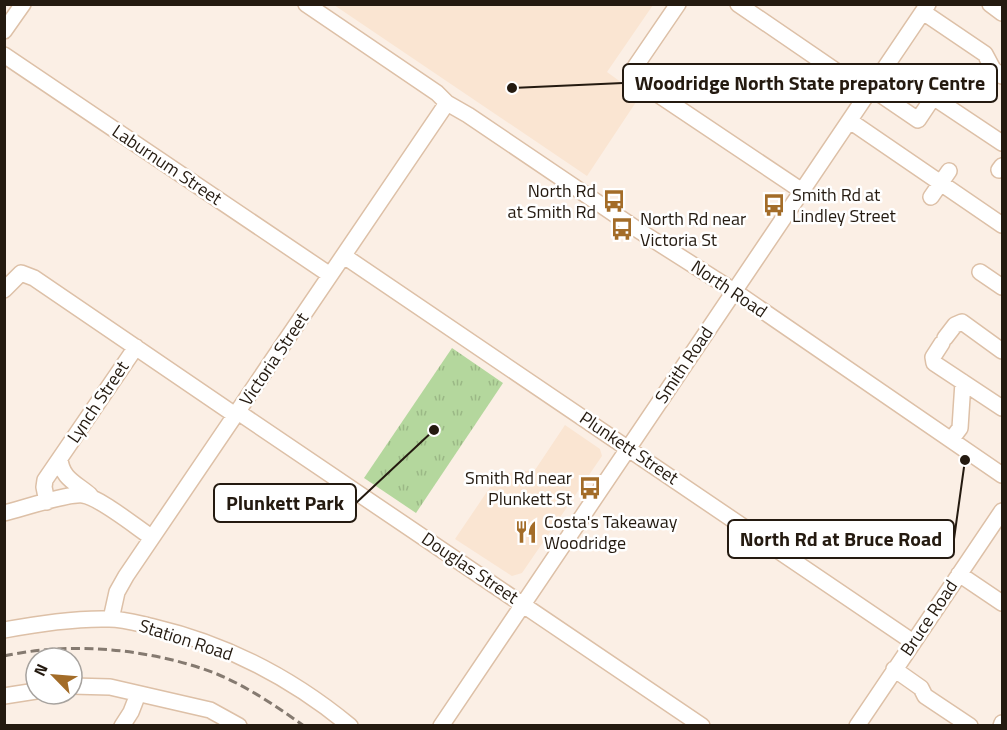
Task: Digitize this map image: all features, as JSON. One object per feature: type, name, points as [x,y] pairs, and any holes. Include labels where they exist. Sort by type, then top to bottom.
[{"type":"street","points":[[4,31],[23,4]]},
{"type":"street","name":"North Road","points":[[306,4],[437,93],[447,103],[734,291],[1002,475]]},
{"type":"street","points":[[678,4],[635,67],[638,81],[802,191]]},
{"type":"street","points":[[738,4],[918,120],[944,81]]},
{"type":"street","points":[[990,4],[1002,13]]},
{"type":"street","points":[[926,8],[985,54],[993,69],[1002,76]]},
{"type":"street","name":"Smith Road","points":[[441,726],[926,8]]},
{"type":"street","name":"Laburnum Street","points":[[4,55],[330,275]]},
{"type":"street","points":[[933,97],[1002,143]]},
{"type":"street","name":"Victoria Street","points":[[111,619],[117,592],[151,537],[447,103]]},
{"type":"street","points":[[850,121],[945,177],[1002,225]]},
{"type":"street","points":[[931,197],[945,177]]},
{"type":"street","name":"Plunkett Street","points":[[344,256],[913,642]]},
{"type":"street","points":[[980,272],[1002,287]]},
{"type":"street","name":"Douglas Street","points":[[4,291],[21,273],[34,278],[702,726]]},
{"type":"street","points":[[999,344],[962,322],[954,325],[933,357],[934,363],[1002,407]]},
{"type":"street","name":"Lynch Street","points":[[12,511],[31,500],[136,347]]},
{"type":"street","points":[[951,440],[960,428],[963,382]]},
{"type":"street","name":"Lynch Street","points":[[59,459],[67,478],[151,537]]},
{"type":"street","name":"Lynch Street","points":[[52,501],[52,479],[59,459]]},
{"type":"street","points":[[45,479],[44,487],[52,501]]},
{"type":"street","points":[[12,511],[77,495],[94,499]]},
{"type":"street","name":"Bruce Road","points":[[856,726],[1002,511]]},
{"type":"street","points":[[959,574],[1002,603]]},
{"type":"street","name":"Station Road","points":[[4,630],[111,619],[165,630],[225,650],[290,683],[318,700],[350,726]]},
{"type":"street","points":[[891,674],[921,688],[925,696],[970,726]]},
{"type":"street","points":[[84,686],[110,687],[210,710],[239,726]]},
{"type":"street","points":[[4,696],[24,693]]},
{"type":"street","points":[[122,726],[138,694]]},
{"type":"shaded area","points":[[334,5],[653,5],[607,72],[640,96],[587,176]]},
{"type":"shaded area","points":[[565,425],[600,449],[602,456],[522,573],[512,576],[455,539],[499,474],[535,470]]},
{"type":"green space","points":[[452,348],[503,383],[416,513],[364,478]]},
{"type":"railway","points":[[4,656],[57,649],[112,650],[139,653],[192,665],[240,685],[304,726]]},
{"type":"place","name":"Woodridge North State prepatory Centre","points":[[512,88]]},
{"type":"place","name":"North Rd at Smith Rd","points":[[614,201]]},
{"type":"place","name":"Smith Rd at Lindley Street","points":[[774,205]]},
{"type":"place","name":"North Rd near Victoria St","points":[[622,229]]},
{"type":"place","name":"Plunkett Park","points":[[434,430]]},
{"type":"place","name":"North Rd at Bruce Road","points":[[965,460]]},
{"type":"place","name":"Smith Rd near Plunkett St","points":[[590,488]]},
{"type":"place","name":"Costa's Takeaway Woodridge","points":[[526,532]]}]
